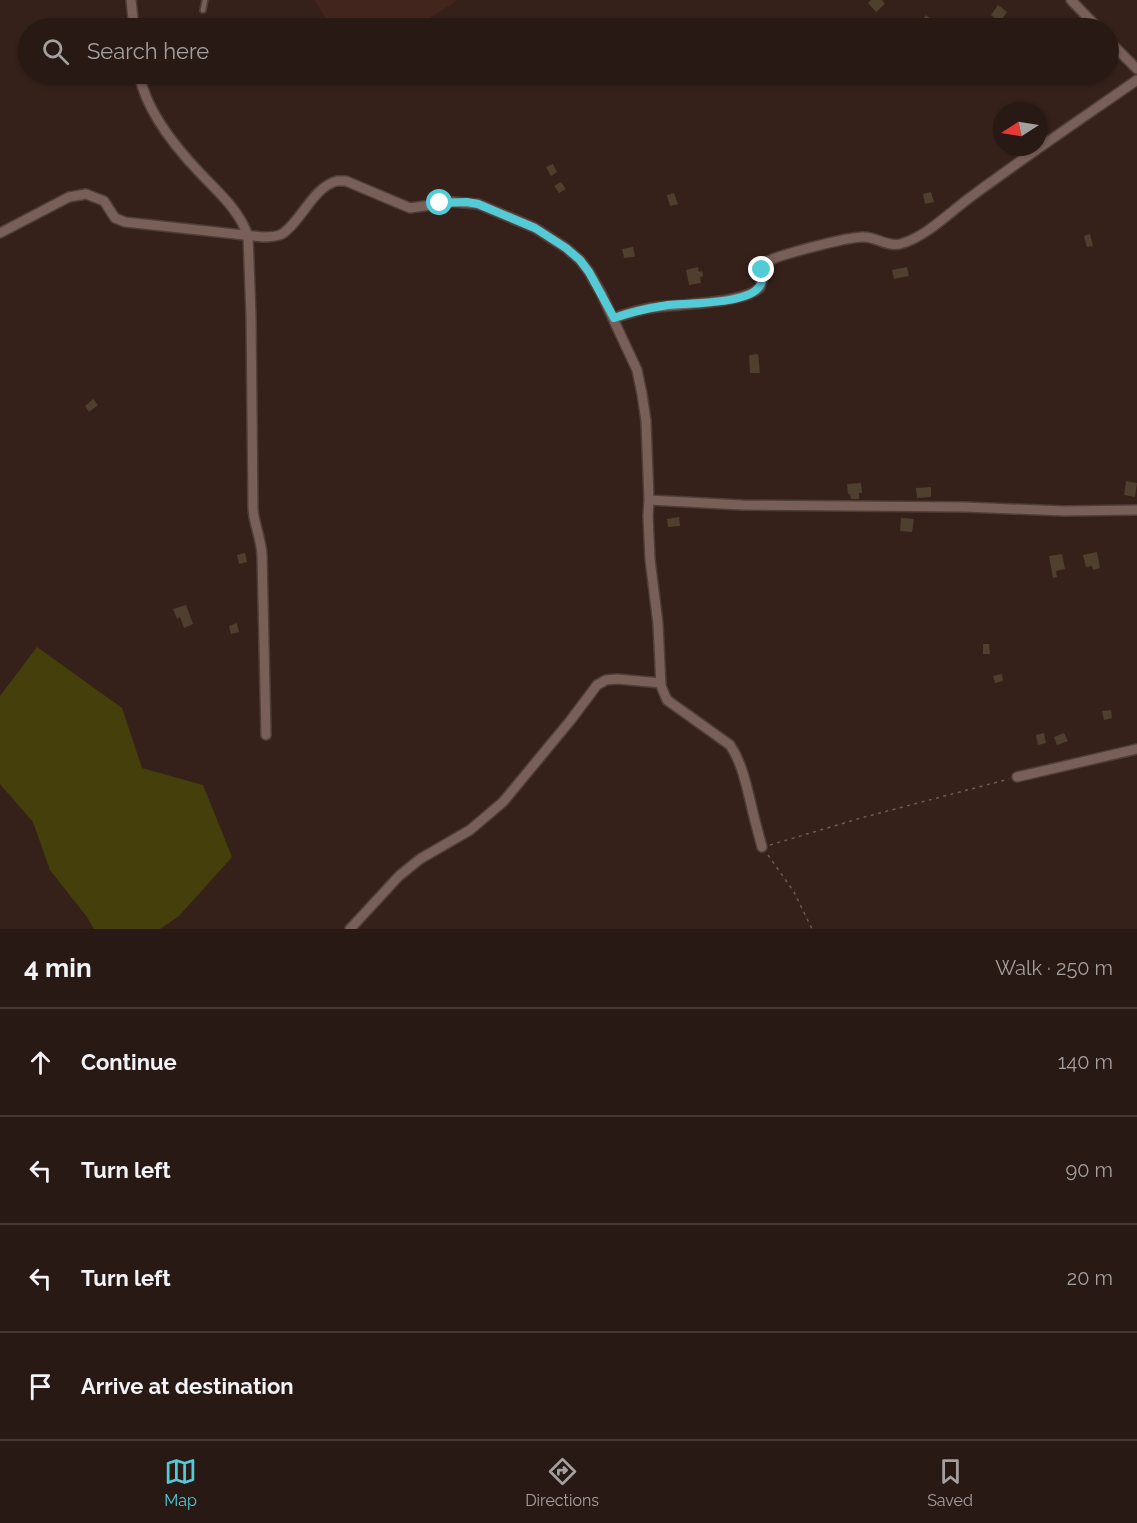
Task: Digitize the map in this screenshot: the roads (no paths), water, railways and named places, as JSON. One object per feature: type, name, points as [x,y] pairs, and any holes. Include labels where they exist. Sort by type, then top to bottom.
[{"type":"street","points":[[131,0],[133,18]]},
{"type":"street","points":[[1071,0],[1088,18]]},
{"type":"street","points":[[1119,51],[1137,69]]},
{"type":"street","points":[[614,318],[647,309],[731,300],[745,296],[760,287],[763,264],[767,260],[783,255],[850,238],[864,237],[898,245],[908,241],[927,231],[968,199],[1137,80]]},
{"type":"street","points":[[141,84],[147,99],[170,138],[190,163],[227,201],[248,236],[253,508],[261,540],[262,555],[266,735]]},
{"type":"street","points":[[0,233],[69,197],[86,194],[104,201],[115,218],[125,222],[272,237],[281,234],[327,186],[337,181],[346,181],[410,208],[447,203],[478,204],[535,228],[566,248],[580,260],[589,272],[614,318],[640,381],[646,421],[650,559],[658,624],[660,682],[667,700],[730,745],[739,760],[762,847]]},
{"type":"street","points":[[648,500],[742,505],[965,507],[1065,511],[1137,510]]},
{"type":"street","points":[[350,929],[399,876],[420,859],[470,830],[503,802],[597,685],[606,680],[617,679],[660,682]]},
{"type":"street","points":[[1017,777],[1137,749]]},
{"type":"lane","points":[[203,10],[205,0]]}]
